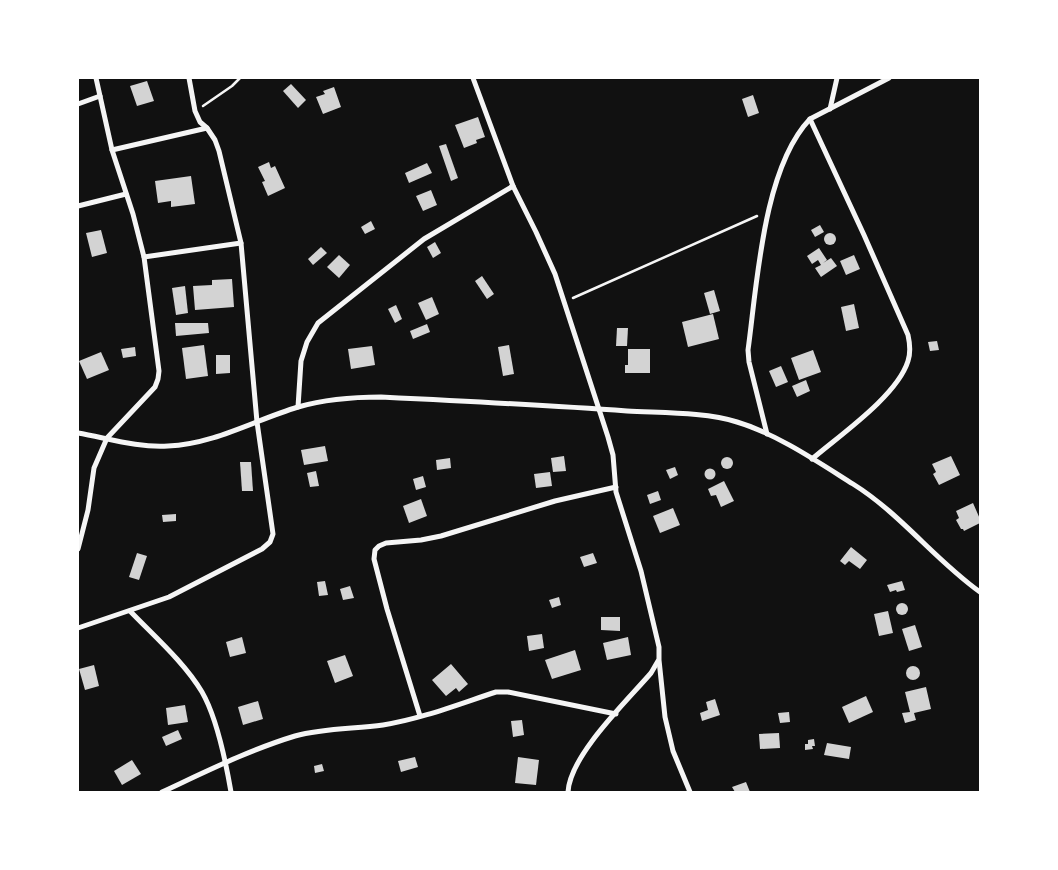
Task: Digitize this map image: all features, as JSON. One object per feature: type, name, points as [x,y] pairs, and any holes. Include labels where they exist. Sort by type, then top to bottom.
[{"type":"street","points":[[78,549],[88,510],[94,468],[107,438],[155,387],[159,371],[144,257],[133,214],[112,150],[96,78]]},
{"type":"street","points":[[78,628],[169,597],[262,549],[270,542],[273,534],[257,422],[241,243],[219,150],[215,140],[207,128],[200,122],[195,111],[189,78]]},
{"type":"street","points":[[473,78],[513,186],[551,266],[613,455],[616,487],[640,571],[658,647],[665,717],[673,750],[690,792]]},
{"type":"street","points":[[830,109],[837,78]]},
{"type":"street","points":[[767,434],[749,362],[748,350],[768,211],[780,173],[794,139],[810,119],[889,78]]},
{"type":"street","points":[[78,104],[100,96]]},
{"type":"street","points":[[810,119],[900,316],[908,335],[910,348],[908,361],[900,377],[888,393],[812,459]]},
{"type":"street","points":[[112,150],[207,128]]},
{"type":"street","points":[[298,408],[301,361],[307,342],[318,322],[424,239],[513,186]]},
{"type":"street","points":[[78,206],[126,194]]},
{"type":"street","points":[[144,257],[241,243]]},
{"type":"street","points":[[78,432],[150,446],[192,444],[216,438],[298,408],[333,399],[381,397],[711,417],[736,422],[767,434],[812,459],[879,502],[935,554],[980,592]]},
{"type":"street","points":[[420,716],[387,609],[374,558],[375,550],[386,543],[441,536],[555,500],[616,487]]},
{"type":"street","points":[[130,611],[169,651],[202,692],[226,761],[231,792]]},
{"type":"street","points":[[568,792],[568,786],[575,768],[594,739],[651,673],[658,660]]},
{"type":"street","points":[[162,792],[226,761],[296,736],[329,729],[383,725],[420,716],[496,692],[508,692],[616,714]]},
{"type":"path","points":[[195,111],[232,86],[240,78]]},
{"type":"path","points":[[564,302],[768,211]]},
{"type":"building","points":[[147,81],[154,101],[137,106],[130,86]]},
{"type":"building","points":[[291,84],[306,100],[298,108],[283,91]]},
{"type":"building","points":[[334,87],[341,107],[323,114],[316,97],[325,94],[323,91]]},
{"type":"building","points":[[753,95],[759,113],[748,117],[742,99]]},
{"type":"building","points":[[478,117],[485,137],[476,140],[477,143],[464,148],[455,125]]},
{"type":"building","points":[[446,144],[458,178],[451,181],[439,146]]},
{"type":"building","points":[[269,162],[271,168],[275,166],[285,188],[268,196],[262,182],[265,181],[258,167]]},
{"type":"building","points":[[427,163],[432,173],[409,183],[405,173]]},
{"type":"building","points":[[191,176],[195,204],[171,207],[171,201],[158,203],[155,181]]},
{"type":"building","points":[[431,190],[437,205],[423,211],[416,196]]},
{"type":"building","points":[[371,221],[375,229],[365,234],[361,227]]},
{"type":"building","points":[[820,225],[824,232],[815,237],[811,230]]},
{"type":"building","points":[[101,230],[107,253],[92,257],[86,233]]},
{"type":"building","points":[[832,233],[835,234],[835,244],[828,245],[825,244],[824,237],[825,234]]},
{"type":"building","points":[[435,242],[441,253],[433,258],[427,247]]},
{"type":"building","points":[[321,247],[327,253],[313,265],[308,259]]},
{"type":"building","points":[[819,248],[827,260],[823,263],[831,258],[837,266],[821,277],[815,268],[821,265],[818,260],[812,264],[807,256]]},
{"type":"building","points":[[339,255],[350,265],[339,278],[327,267]]},
{"type":"building","points":[[854,255],[860,269],[846,275],[840,261]]},
{"type":"building","points":[[482,276],[494,294],[487,299],[475,281]]},
{"type":"building","points":[[232,279],[234,307],[195,310],[193,286],[212,285],[212,280]]},
{"type":"building","points":[[185,286],[188,313],[176,315],[172,288]]},
{"type":"building","points":[[714,290],[720,311],[710,314],[704,293]]},
{"type":"building","points":[[432,297],[439,314],[426,320],[418,303]]},
{"type":"building","points":[[854,304],[859,328],[846,331],[841,307]]},
{"type":"building","points":[[396,305],[402,319],[395,323],[388,309]]},
{"type":"building","points":[[713,314],[719,339],[688,347],[682,322]]},
{"type":"building","points":[[175,323],[208,323],[209,333],[176,336]]},
{"type":"building","points":[[427,324],[430,332],[413,339],[410,331]]},
{"type":"building","points":[[617,328],[628,328],[627,346],[616,346]]},
{"type":"building","points":[[937,341],[939,350],[930,351],[928,342]]},
{"type":"building","points":[[204,345],[208,376],[186,379],[182,348]]},
{"type":"building","points":[[509,345],[514,374],[503,376],[498,347]]},
{"type":"building","points":[[372,346],[375,365],[351,369],[348,349]]},
{"type":"building","points":[[135,347],[136,356],[123,358],[121,349]]},
{"type":"building","points":[[628,349],[650,349],[650,373],[625,373],[625,365],[628,365]]},
{"type":"building","points":[[813,350],[821,372],[799,380],[791,358]]},
{"type":"building","points":[[101,352],[109,370],[87,379],[79,361]]},
{"type":"building","points":[[216,355],[230,355],[230,373],[216,374]]},
{"type":"building","points":[[781,366],[788,382],[776,387],[769,371]]},
{"type":"building","points":[[806,380],[810,391],[797,397],[792,386]]},
{"type":"building","points":[[325,446],[328,461],[304,465],[301,450]]},
{"type":"building","points":[[564,456],[566,471],[553,472],[551,458]]},
{"type":"building","points":[[951,456],[960,475],[939,485],[933,474],[936,472],[932,464]]},
{"type":"building","points":[[727,457],[733,463],[727,469],[721,463]]},
{"type":"building","points":[[450,458],[451,468],[437,470],[436,460]]},
{"type":"building","points":[[240,462],[251,462],[253,491],[242,491]]},
{"type":"building","points":[[675,467],[678,475],[670,479],[666,470]]},
{"type":"building","points":[[708,469],[712,469],[715,474],[714,478],[708,479],[705,476],[705,472]]},
{"type":"building","points":[[316,471],[319,486],[310,487],[307,473]]},
{"type":"building","points":[[550,472],[552,486],[536,488],[534,474]]},
{"type":"building","points":[[423,476],[426,487],[416,490],[413,479]]},
{"type":"building","points":[[724,481],[734,501],[721,507],[716,495],[711,496],[708,489]]},
{"type":"building","points":[[658,491],[661,500],[650,504],[647,495]]},
{"type":"building","points":[[421,499],[427,516],[409,523],[403,506]]},
{"type":"building","points":[[973,503],[980,523],[964,531],[956,520],[959,518],[956,511]]},
{"type":"building","points":[[673,508],[680,525],[660,533],[653,516]]},
{"type":"building","points":[[176,514],[176,521],[163,522],[162,515]]},
{"type":"building","points":[[851,547],[867,560],[860,569],[849,561],[845,565],[840,561]]},
{"type":"building","points":[[137,553],[147,556],[139,580],[129,577]]},
{"type":"building","points":[[593,553],[597,563],[584,567],[580,557]]},
{"type":"building","points":[[325,581],[328,595],[319,596],[317,582]]},
{"type":"building","points":[[902,581],[905,590],[890,592],[887,585]]},
{"type":"building","points":[[350,586],[354,598],[343,600],[340,589]]},
{"type":"building","points":[[559,597],[561,605],[552,608],[549,600]]},
{"type":"building","points":[[900,603],[904,603],[908,609],[904,615],[900,615],[896,611],[896,607]]},
{"type":"building","points":[[888,611],[893,633],[879,636],[874,614]]},
{"type":"building","points":[[601,617],[620,617],[620,631],[601,630]]},
{"type":"building","points":[[915,625],[922,647],[909,651],[902,629]]},
{"type":"building","points":[[542,634],[544,648],[529,651],[527,636]]},
{"type":"building","points":[[242,637],[246,653],[230,657],[226,642]]},
{"type":"building","points":[[628,637],[631,655],[607,660],[603,643]]},
{"type":"building","points":[[575,650],[581,670],[552,679],[545,660]]},
{"type":"building","points":[[345,655],[353,676],[335,683],[327,661]]},
{"type":"building","points":[[451,664],[468,684],[459,692],[456,688],[446,696],[432,680]]},
{"type":"building","points":[[94,665],[99,686],[85,690],[79,669]]},
{"type":"building","points":[[910,666],[916,666],[920,673],[916,680],[910,680],[906,676],[906,670]]},
{"type":"building","points":[[926,687],[931,709],[914,713],[916,720],[905,723],[902,713],[910,712],[905,692]]},
{"type":"building","points":[[866,696],[873,712],[849,723],[842,707]]},
{"type":"building","points":[[715,699],[720,715],[702,721],[700,713],[708,710],[706,702]]},
{"type":"building","points":[[258,701],[263,719],[243,725],[238,707]]},
{"type":"building","points":[[185,705],[188,722],[168,725],[166,708]]},
{"type":"building","points":[[789,712],[790,722],[780,723],[778,713]]},
{"type":"building","points":[[522,720],[524,735],[513,737],[511,721]]},
{"type":"building","points":[[178,730],[182,739],[166,746],[162,737]]},
{"type":"building","points":[[779,733],[780,748],[760,749],[759,734]]},
{"type":"building","points":[[814,739],[815,746],[812,746],[813,749],[805,750],[805,744],[808,744],[808,740]]},
{"type":"building","points":[[827,743],[851,747],[849,759],[824,755]]},
{"type":"building","points":[[415,757],[418,767],[401,772],[398,761]]},
{"type":"building","points":[[518,757],[539,760],[536,785],[515,783]]},
{"type":"building","points":[[132,760],[141,774],[122,785],[114,771]]},
{"type":"building","points":[[322,764],[324,771],[315,773],[314,766]]},
{"type":"building","points":[[746,782],[750,792],[735,792],[732,787]]}]
